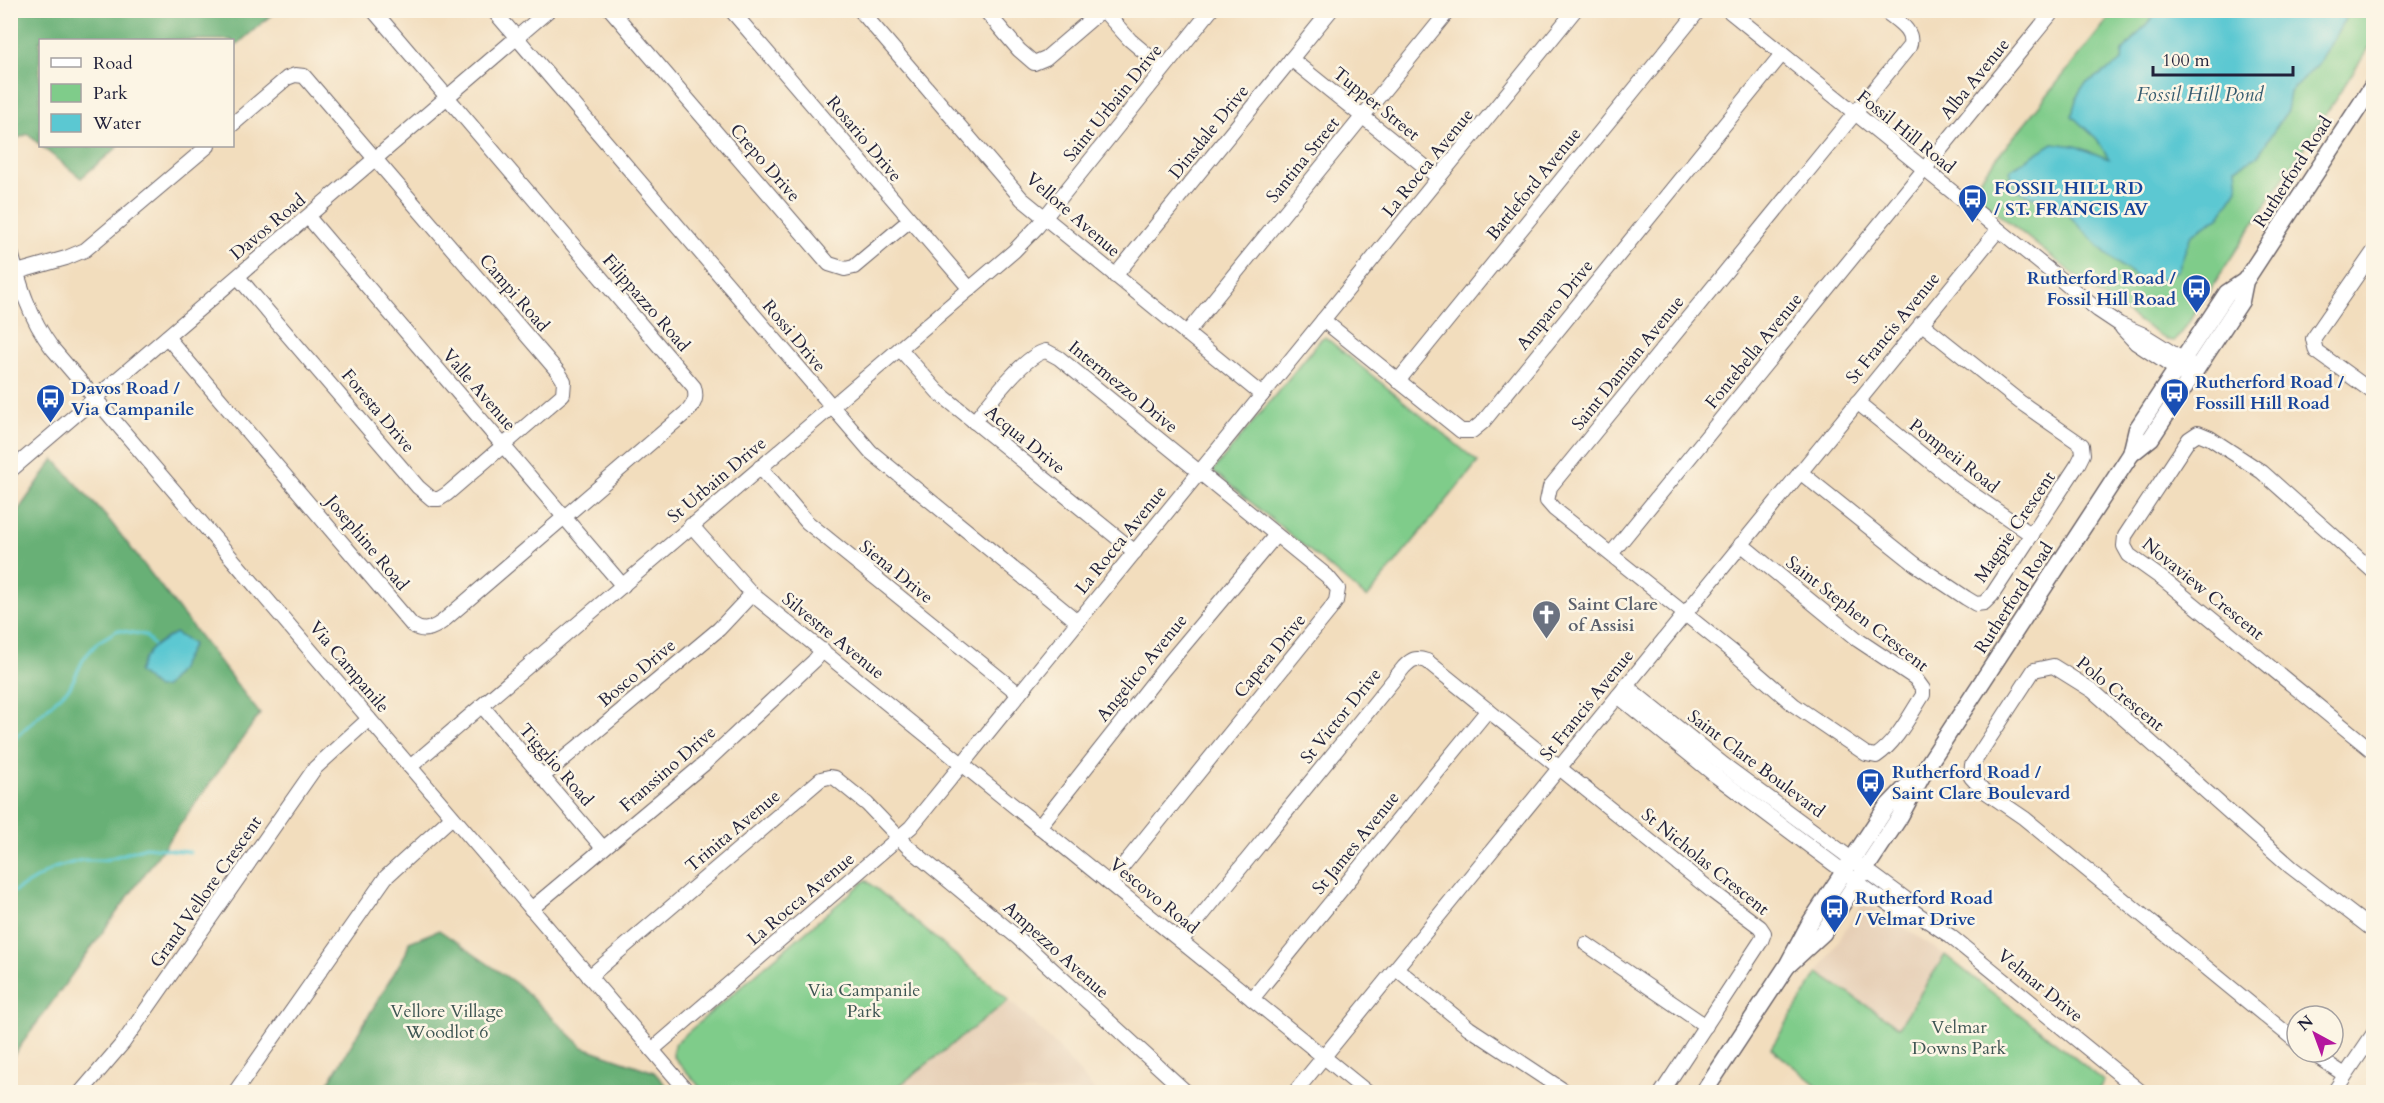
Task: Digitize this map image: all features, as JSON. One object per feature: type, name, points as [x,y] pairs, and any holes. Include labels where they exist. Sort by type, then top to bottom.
[{"type":"main road","name":"Rutherford Road","points":[[1704,1092],[1787,966],[1809,923],[1899,818],[1929,763],[2131,454],[2137,429],[2241,301],[2245,281],[2373,84]]},
{"type":"street","points":[[373,10],[447,98]]},
{"type":"street","name":"Rossi Drive","points":[[493,10],[871,452],[1078,621]]},
{"type":"street","name":"Davos Road","points":[[10,471],[549,10]]},
{"type":"street","name":"Crepo Drive","points":[[611,10],[829,264],[844,269],[854,267],[910,220]]},
{"type":"street","name":"Rosario Drive","points":[[731,10],[970,289]]},
{"type":"street","name":"Vellore Avenue","points":[[860,10],[1022,199],[1262,395]]},
{"type":"street","points":[[985,10],[1019,50],[1034,63],[1046,58],[1102,10],[1130,40],[1163,68]]},
{"type":"street","name":"Saint Urbain Drive","points":[[1044,218],[1211,10]]},
{"type":"street","name":"Dinsdale Drive","points":[[1115,276],[1330,10]]},
{"type":"street","name":"Santina Street","points":[[1186,334],[1449,10]]},
{"type":"street","name":"La Rocca Avenue","points":[[652,1050],[899,838],[924,812],[1575,10]]},
{"type":"street","name":"Battleford Avenue","points":[[1398,381],[1699,10]]},
{"type":"street","name":"Fossil Hill Road","points":[[1728,10],[2098,310],[2119,324],[2142,334],[2187,369]]},
{"type":"street","points":[[1855,113],[1911,41],[1909,32],[1884,10]]},
{"type":"street","name":"Alba Avenue","points":[[1924,170],[2054,10]]},
{"type":"street","name":"Amparo Drive","points":[[1323,320],[1461,431],[1472,431],[1483,422],[1782,54]]},
{"type":"street","name":"Tupper Street","points":[[1291,59],[1439,178]]},
{"type":"street","name":"Campi Road","points":[[234,123],[287,78],[295,75],[304,76],[564,381],[563,394],[504,446]]},
{"type":"street","name":"Filippazzo Road","points":[[447,98],[694,387],[695,403],[689,411],[565,517]]},
{"type":"street","name":"Saint Damian Avenue","points":[[1685,614],[1554,509],[1547,501],[1550,488],[1855,113]]},
{"type":"street","points":[[14,274],[85,250],[207,147]]},
{"type":"street","name":"Fontebella Avenue","points":[[1611,554],[1924,170]]},
{"type":"street","name":"Valle Avenue","points":[[308,217],[623,586]]},
{"type":"street","name":"St Urbain Drive","points":[[410,767],[1014,251],[1044,218]]},
{"type":"street","name":"St Francis Avenue","points":[[1295,1092],[1998,230]]},
{"type":"street","name":"Via Campanile","points":[[10,249],[14,274],[39,330],[95,399],[688,1092]]},
{"type":"street","points":[[2373,251],[2313,339],[2316,351],[2373,393]]},
{"type":"street","name":"Foresta Drive","points":[[238,277],[426,495],[432,499],[439,499],[447,494],[504,446]]},
{"type":"street","name":"Magpie Crescent","points":[[1800,471],[1915,564],[1976,604],[1984,603],[1992,595],[2078,464],[2083,454],[2082,445],[2020,402],[1921,323]]},
{"type":"street","name":"Josephine Road","points":[[167,337],[417,629],[433,629],[565,517]]},
{"type":"street","name":"Acqua Drive","points":[[900,349],[938,392],[1135,552]]},
{"type":"street","name":"Intermezzo Drive","points":[[974,422],[1006,382],[1035,356],[1046,351],[1059,358],[1200,472]]},
{"type":"street","name":"Pompeii Road","points":[[1857,402],[1958,484],[2031,535]]},
{"type":"street","name":"Novaview Crescent","points":[[2373,572],[2262,472],[2211,438],[2198,433],[2189,439],[2125,536],[2124,546],[2129,555],[2172,587],[2373,752]]},
{"type":"street","name":"Siena Drive","points":[[760,466],[812,526],[1019,694]]},
{"type":"street","name":"Capera Drive","points":[[1109,883],[1336,601],[1338,594],[1335,583],[1200,472]]},
{"type":"street","name":"Silvestre Avenue","points":[[692,525],[752,594],[963,764]]},
{"type":"street","name":"Angelico Avenue","points":[[1039,827],[1163,670],[1276,535]]},
{"type":"street","name":"Saint Stephen Crescent","points":[[1685,614],[1794,705],[1824,727],[1866,754],[1876,756],[1884,751],[1923,694],[1920,684],[1915,678],[1858,640],[1741,544]]},
{"type":"street","name":"Bosco Drive","points":[[542,777],[719,629],[752,594]]},
{"type":"street","name":"Franssino Drive","points":[[531,909],[704,764],[823,650]]},
{"type":"street","name":"St Victor Drive","points":[[1181,941],[1412,659],[1427,661],[1559,768]]},
{"type":"street","name":"Polo Crescent","points":[[2285,1032],[2032,824],[1983,790],[1971,777],[1972,765],[2034,670],[2053,666],[2093,691],[2291,867],[2373,931]]},
{"type":"street","name":"Saint Clare Boulevard","points":[[1622,691],[1724,765],[1854,870]]},
{"type":"street","name":"Tigglio Road","points":[[482,706],[603,848]]},
{"type":"street","name":"St James Avenue","points":[[1252,999],[1488,710]]},
{"type":"street","name":"Grand Vellore Crescent","points":[[81,1092],[123,1043],[315,768],[369,719]]},
{"type":"street","name":"Vescovo Road","points":[[963,764],[1367,1092]]},
{"type":"street","name":"St Nicholas Crescent","points":[[1559,768],[1760,927],[1764,933],[1662,1092]]},
{"type":"street","name":"Trinita Avenue","points":[[590,977],[821,779],[835,778],[867,804],[899,838]]},
{"type":"street","points":[[235,1092],[386,877],[453,817]]},
{"type":"street","name":"Ampezzo Avenue","points":[[899,838],[1017,937],[1186,1092]]},
{"type":"street","name":"Velmar Drive","points":[[1854,870],[1898,910],[1913,911],[1950,936],[2141,1092]]},
{"type":"street","points":[[1586,945],[1706,1026]]},
{"type":"street","points":[[1397,969],[1469,1028],[1566,1092]]},
{"type":"street","points":[[2334,1092],[2373,1033]]},
{"type":"street","points":[[2328,1064],[2345,1075]]},
{"type":"shaded area","points":[[1865,903],[1945,955],[1899,1028],[1818,973],[1861,905]]},
{"type":"shaded area","points":[[1009,1000],[1057,1046],[1096,1092],[891,1092]]},
{"type":"green space","points":[[11,10],[276,10],[234,47],[234,39],[39,39],[39,144],[28,134],[11,141]]},
{"type":"green space","name":"Fossil Hill Pond","points":[[2115,11],[2373,11],[2373,42],[2181,334],[2174,341],[2167,340],[2098,294],[1970,191]]},
{"type":"green space","points":[[42,147],[118,147],[81,178]]},
{"type":"green space","points":[[1325,337],[1478,462],[1367,598],[1213,471]]},
{"type":"green space","points":[[54,459],[110,521],[260,714],[11,1059],[11,521]]},
{"type":"green space","name":"Via Campanile Park","points":[[866,880],[1009,1000],[891,1092],[704,1092],[673,1056],[674,1044]]},
{"type":"green space","name":"Vellore Village Woodlot 6","points":[[439,930],[517,984],[583,1047],[654,1072],[672,1092],[323,1092],[406,953],[409,942]]},
{"type":"green space","name":"Velmar Downs Park","points":[[1945,955],[2104,1081],[2097,1092],[1825,1092],[1771,1048],[1818,973],[1899,1027]]},
{"type":"water","name":"Fossil Hill Pond","points":[[2158,11],[2350,11],[2320,62],[2290,92],[2287,111],[2257,157],[2236,168],[2238,189],[2220,216],[2191,235],[2178,270],[2154,285],[2118,264],[2060,208],[2019,190],[2015,186],[2010,170],[2053,143],[2075,146],[2109,159],[2097,139],[2072,116],[2075,103],[2079,93],[2089,81],[2122,61],[2123,51]]},
{"type":"water","points":[[175,633],[193,644],[178,672],[165,687],[157,688],[138,672],[152,648]]},
{"type":"waterway","points":[[10,750],[16,737],[70,687],[84,658],[98,642],[118,630],[145,635],[153,645]]},
{"type":"waterway","points":[[10,894],[54,868],[82,860],[105,860],[146,847],[190,852]]},
{"type":"place","name":"FOSSIL HILL RD / ST. FRANCIS AV","points":[[1973,224]]},
{"type":"place","name":"Rutherford Road / Fossil Hill Road","points":[[2197,314]]},
{"type":"place","name":"Rutherford Road / Fossill Hill Road","points":[[2174,418]]},
{"type":"place","name":"Davos Road / Via Campanile","points":[[50,424]]},
{"type":"place","name":"Saint Clare of Assisi","points":[[1547,640]]},
{"type":"place","name":"Rutherford Road / Saint Clare Boulevard","points":[[1871,808]]},
{"type":"place","name":"Rutherford Road / Velmar Drive","points":[[1834,934]]}]
